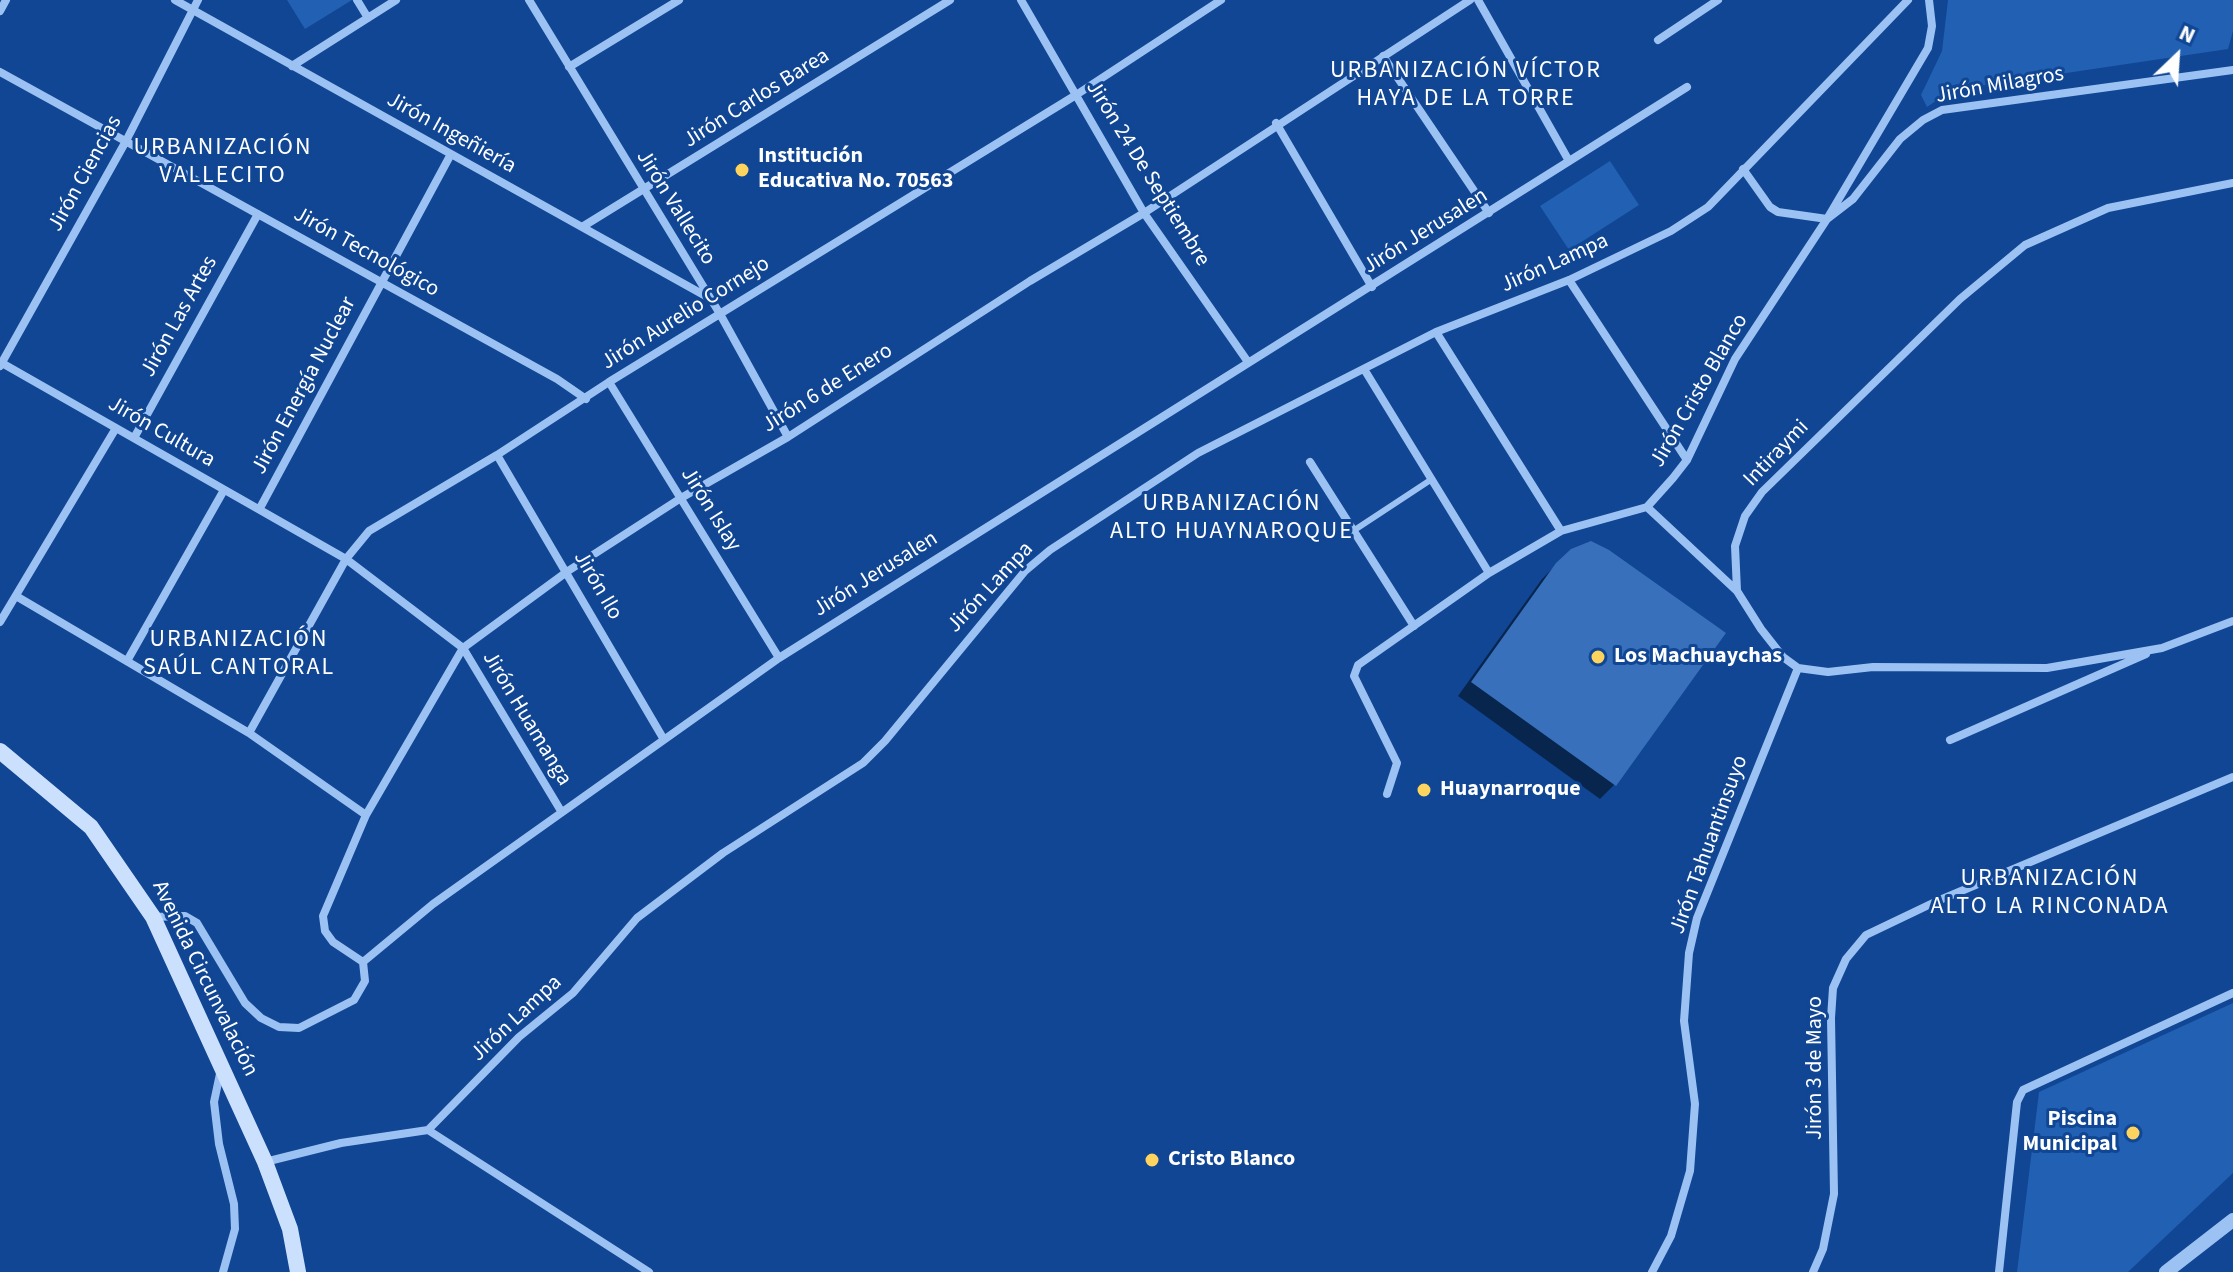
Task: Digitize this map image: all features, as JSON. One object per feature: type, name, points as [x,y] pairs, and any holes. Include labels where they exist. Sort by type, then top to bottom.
[{"type":"main road","name":"Avenida Circunvalación","points":[[0,751],[46,785],[91,827],[153,917],[265,1162],[290,1229],[298,1272]]},
{"type":"street","points":[[0,11],[6,0]]},
{"type":"street","name":"Jirón Ingeñiería","points":[[175,0],[711,299]]},
{"type":"street","name":"Jirón Ciencias","points":[[1,364],[126,141],[198,0]]},
{"type":"street","points":[[357,0],[368,18]]},
{"type":"street","points":[[292,66],[396,0]]},
{"type":"street","name":"Jirón Vallecito","points":[[529,0],[720,314],[788,437]]},
{"type":"street","points":[[569,67],[679,0]]},
{"type":"street","name":"Jirón Carlos Barea","points":[[582,227],[950,0]]},
{"type":"street","name":"Jirón 24 De Septiembre","points":[[1021,0],[1144,213],[1248,362]]},
{"type":"street","name":"Jirón Aurelio Cornejo","points":[[249,733],[346,559],[369,531],[497,455],[609,382],[1076,95],[1221,0]]},
{"type":"street","points":[[1451,0],[1456,9]]},
{"type":"street","name":"Jirón 6 de Enero","points":[[363,962],[333,942],[325,931],[323,916],[366,815],[463,648],[568,571],[681,498],[788,437],[1030,281],[1144,213],[1276,123],[1470,0]]},
{"type":"street","points":[[1478,0],[1569,161]]},
{"type":"street","points":[[1658,40],[1718,0]]},
{"type":"street","name":"Jirón Lampa","points":[[428,1130],[519,1037],[573,993],[637,918],[723,853],[863,763],[885,741],[1025,571],[1042,557],[1198,453],[1436,332],[1569,280],[1671,231],[1708,207],[1908,0]]},
{"type":"street","name":"Jirón Cristo Blanco","points":[[1647,507],[1687,460],[1735,359],[1827,219],[1928,48],[1932,26],[1929,0]]},
{"type":"street","points":[[1383,56],[1489,213]]},
{"type":"street","name":"Jirón Milagros","points":[[1827,219],[1853,199],[1900,139],[1923,120],[1942,110],[2233,70]]},
{"type":"street","name":"Jirón Tecnológico","points":[[0,72],[557,379],[586,399]]},
{"type":"street","name":"Jirón Jerusalen","points":[[363,962],[433,904],[779,658],[1687,87]]},
{"type":"street","points":[[1276,123],[1372,287]]},
{"type":"street","name":"Jirón Energía Nuclear","points":[[260,508],[451,154]]},
{"type":"street","points":[[1743,169],[1770,207],[1789,216],[1827,219]]},
{"type":"street","name":"Intiraymi","points":[[1737,591],[1735,546],[1745,516],[1762,492],[1971,290],[2025,245],[2108,208],[2233,183]]},
{"type":"street","name":"Jirón Las Artes","points":[[134,438],[258,214]]},
{"type":"street","points":[[1569,280],[1687,460]]},
{"type":"street","points":[[1436,332],[1561,531]]},
{"type":"street","name":"Jirón Cultura","points":[[1,364],[346,559]]},
{"type":"street","points":[[1364,369],[1489,573]]},
{"type":"street","name":"Jirón Islay","points":[[609,382],[779,658]]},
{"type":"street","points":[[0,622],[116,428]]},
{"type":"street","name":"Jirón Ilo","points":[[497,455],[568,571],[663,738]]},
{"type":"street","points":[[1310,462],[1414,626]]},
{"type":"street","points":[[127,661],[224,490]]},
{"type":"street","points":[[1387,794],[1397,763],[1354,676],[1358,665],[1489,573],[1561,531],[1647,507],[1737,591],[1783,657],[1798,668],[1828,672],[1873,667],[2047,668],[2162,648]]},
{"type":"street","name":"Jirón Huamanga","points":[[346,559],[463,648],[561,811]]},
{"type":"street","points":[[16,596],[249,733],[366,815]]},
{"type":"street","points":[[1950,740],[2162,648],[2233,621]]},
{"type":"street","name":"Jirón Tahuantinsuyo","points":[[1652,1272],[1671,1236],[1690,1171],[1695,1104],[1684,1021],[1689,953],[1697,918],[1798,668]]},
{"type":"street","name":"Jirón 3 de Mayo","points":[[1813,1272],[1823,1249],[1834,1194],[1833,988],[1846,959],[1866,935],[1935,902],[2233,777]]},
{"type":"street","points":[[153,917],[185,916],[197,923],[245,1003],[261,1018],[279,1027],[299,1028],[354,1000],[362,992],[365,981],[363,962]]},
{"type":"street","points":[[1999,1272],[2017,1102],[2023,1090],[2233,993]]},
{"type":"street","points":[[223,1065],[214,1102],[219,1144],[234,1204],[235,1229],[223,1272]]},
{"type":"street","points":[[265,1162],[341,1143],[428,1130],[649,1272]]},
{"type":"street","points":[[2166,1272],[2233,1220]]},
{"type":"lane","points":[[1353,531],[1432,479]]},
{"type":"shaded area","points":[[287,0],[352,0],[305,29]]},
{"type":"shaded area","points":[[1948,0],[2233,0],[2233,31],[2228,49],[1952,90],[1927,107],[1921,95],[1942,51]]},
{"type":"shaded area","points":[[1610,161],[1639,205],[1569,250],[1540,206]]},
{"type":"shaded area","name":"Piscina Municipal","points":[[2233,1003],[2233,1173],[2128,1272],[2017,1272],[2039,1092]]},
{"type":"building","name":"Los Machuaychas","points":[[1591,541],[1609,550],[1726,633],[1616,786],[1471,682],[1556,563],[1571,549]]},
{"type":"place","name":"Institución Educativa No. 70563","points":[[742,170]]},
{"type":"place","name":"Los Machuaychas","points":[[1598,657]]},
{"type":"place","name":"Huaynarroque","points":[[1424,790]]},
{"type":"place","name":"Piscina Municipal","points":[[2133,1133]]},
{"type":"place","name":"Cristo Blanco","points":[[1152,1160]]},
{"type":"district","name":"URBANIZACIÓN VÍCTOR HAYA DE LA TORRE","points":[[1466,86]]},
{"type":"district","name":"URBANIZACIÓN VALLECITO","points":[[223,163]]},
{"type":"district","name":"URBANIZACIÓN ALTO HUAYNAROQUE","points":[[1232,519]]},
{"type":"district","name":"URBANIZACIÓN SAÚL CANTORAL","points":[[239,655]]},
{"type":"district","name":"URBANIZACIÓN ALTO LA RINCONADA","points":[[2050,894]]}]
